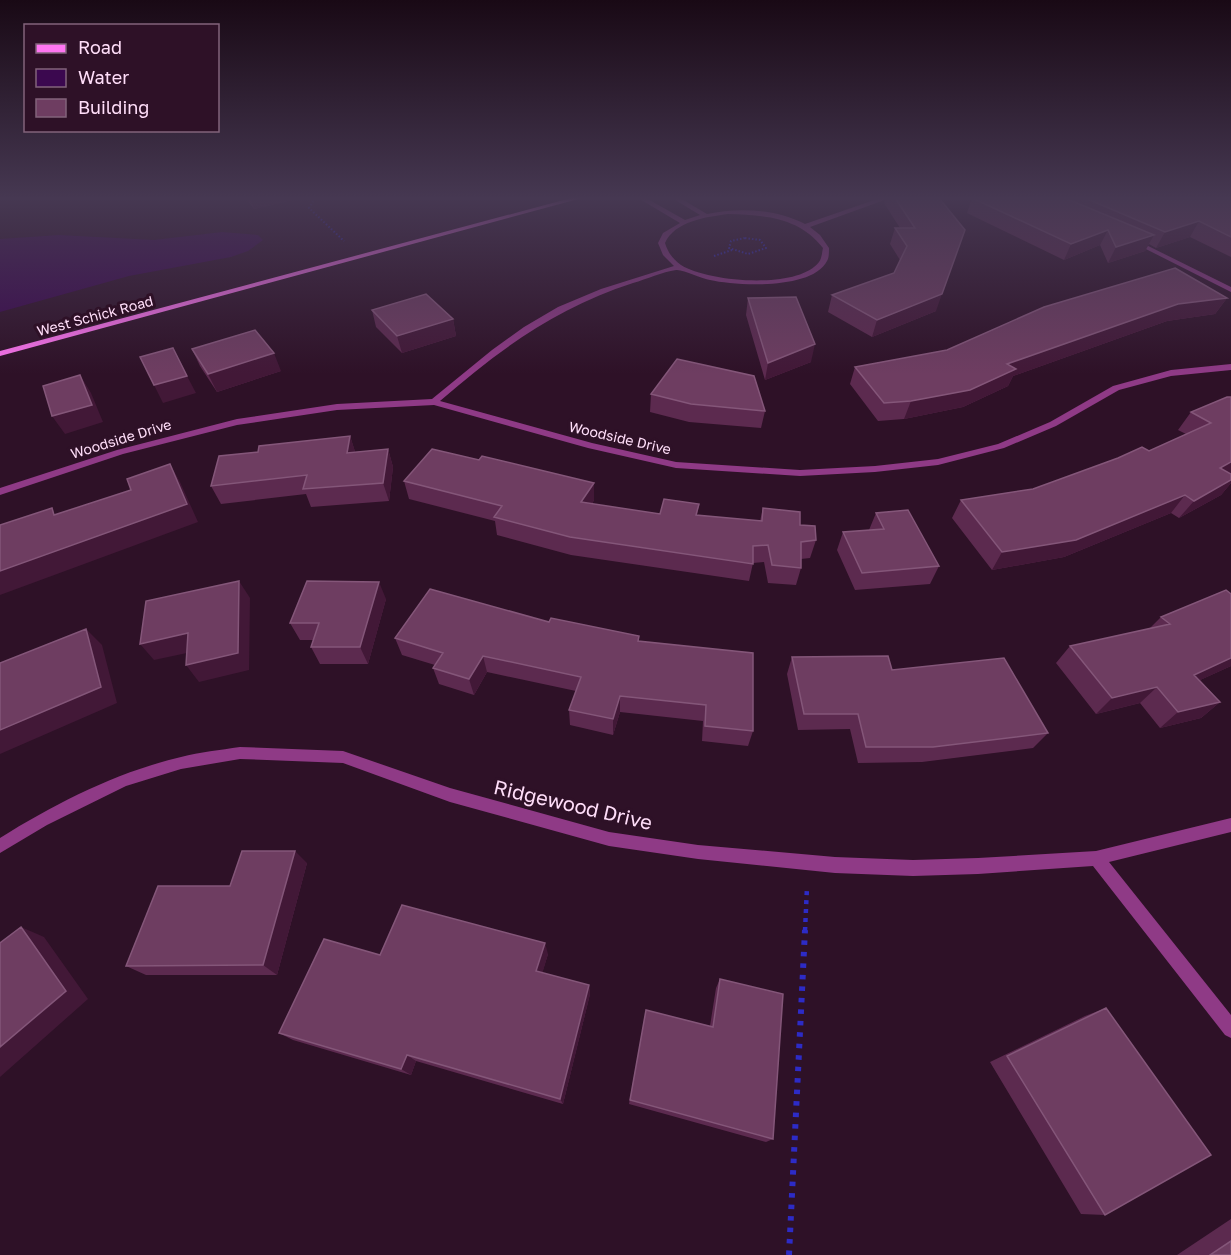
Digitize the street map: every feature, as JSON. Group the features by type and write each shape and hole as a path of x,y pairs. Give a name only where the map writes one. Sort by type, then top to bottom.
{"street":[{"name":"West Schick Road","path":"0,354 362,257"},
{"path":"668,257 679,267 728,281 759,283 788,280 810,272 823,261 824,257"},
{"path":"1165,257 1231,290"},
{"path":"434,402 511,339 563,308 596,294 679,267"},
{"name":"Woodside Drive","path":"0,492 120,452 237,422 337,407 434,402 591,446 676,465 765,472 840,472 938,462 1001,446 1053,424 1116,388 1171,373 1231,366"},
{"name":"Ridgewood Drive","path":"0,846 42,820 123,781 181,763 240,753 343,757 460,798 609,839 698,852 808,862 913,868 1096,858 1231,825"},
{"path":"1096,858 1231,1029"}],"path":[{"path":"789,1255 808,862"}],"water":[{"path":"0,257 232,257 129,276 0,312"}],"building":[{"path":"902,257 955,257 942,294 877,320 832,295 894,273"},
{"path":"1175,268 1227,298 1178,304 1007,364 1016,369 970,390 911,401 884,403 855,367 947,350 1044,307"},
{"path":"426,294 453,319 397,336 372,310"},
{"path":"796,297 815,344 768,363 748,298"},
{"path":"255,330 274,353 208,374 192,349"},
{"path":"173,348 187,376 154,385 140,357"},
{"path":"677,359 754,376 765,411 691,404 651,394"},
{"path":"80,375 92,405 52,416 43,386"},
{"path":"1231,397 1231,462 1220,468 1231,474 1231,480 1194,501 1185,495 1076,540 1002,552 961,500 1033,489 1142,447 1149,451 1211,423 1191,412"},
{"path":"350,436 347,453 388,449 383,483 303,489 307,475 211,486 219,456 258,452 259,446"},
{"path":"432,449 479,460 482,456 594,483 581,502 660,514 664,499 699,504 696,515 762,521 763,508 800,512 800,525 815,526 816,540 801,542 801,568 772,565 768,545 753,546 753,564 570,537 494,517 502,506 404,481"},
{"path":"170,464 187,504 0,571 0,525 52,508 54,515 131,490 127,479"},
{"path":"908,510 939,566 862,573 843,532 884,529 876,513"},
{"path":"239,581 238,653 186,665 188,633 140,644 146,601"},
{"path":"307,581 379,582 360,647 311,647 319,623 290,623"},
{"path":"430,589 549,622 551,618 639,636 638,641 753,653 753,731 705,726 706,705 620,696 613,719 569,710 581,677 483,656 469,679 433,668 443,653 395,638"},
{"path":"1226,590 1231,594 1231,658 1194,675 1220,702 1178,712 1157,687 1112,698 1070,646 1170,624 1161,617"},
{"path":"86,629 101,687 0,730 0,663"},
{"path":"888,656 892,670 1004,658 1048,733 933,747 866,747 858,714 804,714 792,657"},
{"path":"242,851 295,851 263,965 126,966 158,886 230,886"},
{"path":"402,905 545,943 536,971 589,985 560,1099 407,1055 401,1069 279,1033 324,939 380,955"},
{"path":"21,927 66,991 0,1047 0,943"},
{"path":"720,979 783,994 773,1139 630,1100 646,1010 713,1027"},
{"path":"1106,1008 1211,1155 1105,1215 1007,1056"},
{"path":"1231,1241 1231,1255 1210,1255"}]}
